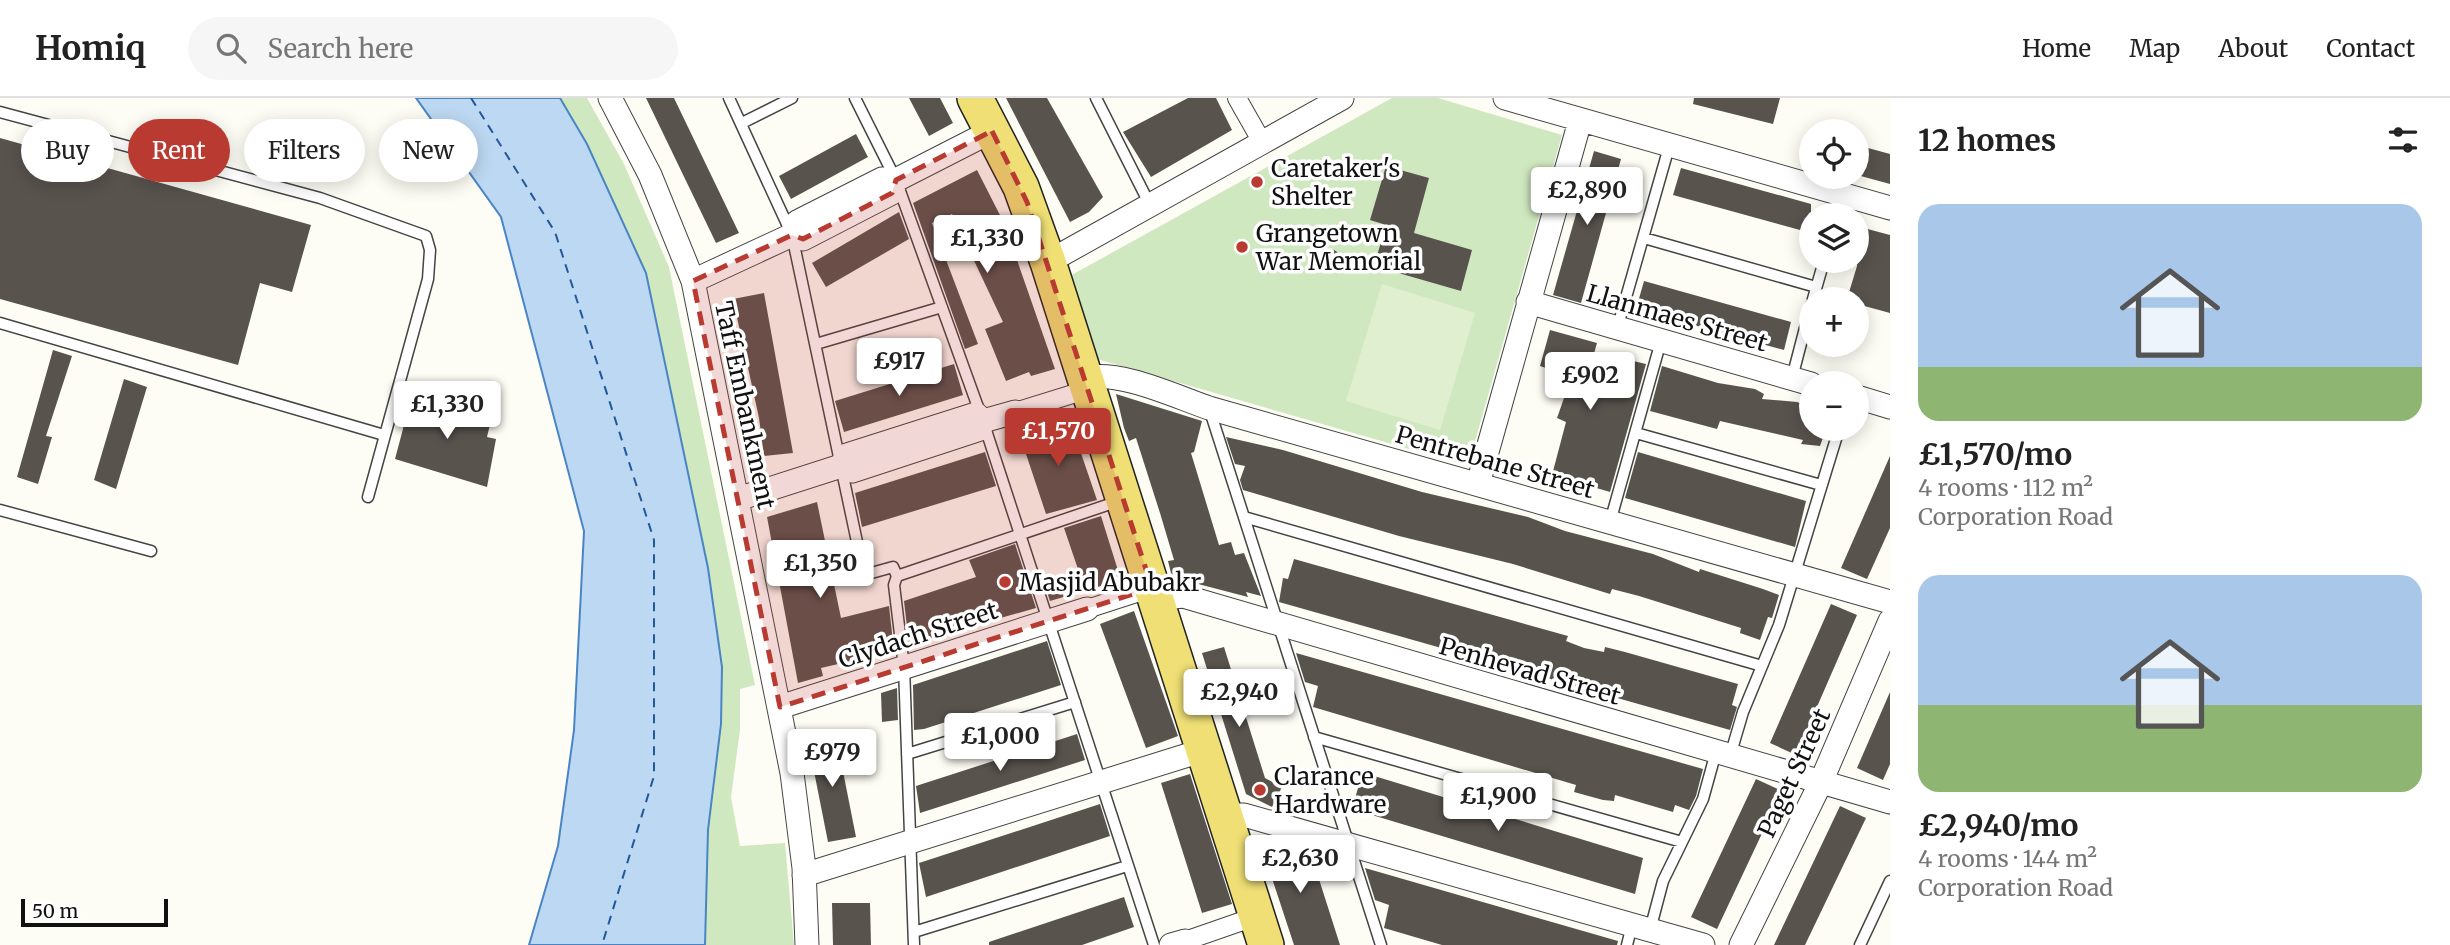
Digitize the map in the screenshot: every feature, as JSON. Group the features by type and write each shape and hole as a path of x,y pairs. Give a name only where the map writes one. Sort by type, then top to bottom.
{"main road":[{"path":"975,98 1021,187 1048,262 1261,931"}],"street":[{"name":"Taff Embankment","path":"610,98 650,175 693,281 792,773 804,875 807,945"},
{"path":"1237,98 1262,142"},
{"path":"1048,262 1342,98"},
{"path":"1505,98 1669,147 1834,203"},
{"path":"1478,484 1580,121"},
{"path":"693,281 792,235 803,239 892,193 896,180 992,131"},
{"path":"1869,207 1890,208"},
{"name":"Llanmaes Street","path":"1528,302 1799,380"},
{"name":"Pentrebane Street","path":"1087,384 1106,376 1209,408 1890,602"},
{"path":"737,499 841,466 852,471 980,429 983,421 1087,384"},
{"path":"1869,401 1890,407"},
{"name":"Clydach Street","path":"780,707 1087,609 1154,593"},
{"name":"Penhevad Street","path":"1154,593 1183,596 1890,802"},
{"name":"Paget Street","path":"1741,945 1821,782 1890,621"},
{"path":"804,875 1204,750"},
{"path":"1224,815 1244,816 1349,845 1636,933 1703,945"},
{"path":"1178,943 1261,931"}],"lane":[{"path":"729,98 792,235 864,576 893,567 897,576 894,585 904,667 914,945"},
{"path":"742,123 792,98"},
{"path":"855,98 896,180 983,421 1154,945"},
{"path":"1096,98 1150,205"},
{"path":"0,112 320,198 426,236 430,250 428,279 368,497"},
{"path":"1617,329 1669,147"},
{"path":"1644,239 1816,287 1820,273"},
{"path":"816,344 942,307"},
{"path":"0,323 384,435"},
{"path":"1610,522 1661,341"},
{"path":"1209,408 1381,945"},
{"path":"1636,433 1821,485"},
{"path":"1636,933 1703,799 1762,666 1795,575 1835,441"},
{"path":"897,576 1124,499"},
{"path":"0,510 151,551"},
{"path":"1244,517 1762,666"},
{"path":"907,754 1075,702"},
{"path":"1314,737 1682,842"},
{"path":"914,932 1127,866"},
{"path":"1860,945 1886,898 1890,881"}],"highlighted area":[{"path":"992,131 1027,202 1152,588 780,707 693,281 792,235 803,239 892,193 896,180"}],"green space":[{"path":"560,98 587,98 624,164 669,267 755,685 740,689 740,730 731,797 740,846 785,843 794,945 705,945 708,830 721,724 646,273 587,144"},
{"path":"1392,98 1438,98 1562,135 1468,466 1097,359 1068,277"},
{"path":"1382,284 1475,313 1440,430 1346,401"}],"water":[{"path":"416,98 560,98 587,144 646,273 708,568 722,667 721,724 708,830 705,945 529,945 558,846 574,730 584,531 501,217 476,182 478,119 431,119"}],"building":[{"path":"646,98 674,98 739,233 716,243"},
{"path":"909,98 940,98 953,123 929,136"},
{"path":"1006,98 1047,98 1103,197 1089,212 1070,222"},
{"path":"1188,98 1216,98 1232,130 1151,177 1123,132"},
{"path":"1694,98 1780,98 1773,124 1693,104"},
{"path":"856,134 868,157 791,199 779,176"},
{"path":"0,138 21,144 21,182 114,182 114,170 128,174 128,182 157,182 311,225 292,292 260,283 238,365 0,299"},
{"path":"1869,148 1890,154 1890,184 1869,178"},
{"path":"1594,151 1621,159 1581,303 1553,295"},
{"path":"1386,166 1429,178 1414,233 1472,250 1461,291 1374,266 1386,225 1370,220"},
{"path":"1681,168 1807,203 1799,203 1799,230 1673,195"},
{"path":"977,170 1004,223 1055,369 1031,376 1029,372 1006,381 985,329 1003,322 952,214 932,223 978,344 965,349 913,203"},
{"path":"899,212 909,239 826,287 812,263"},
{"path":"1869,229 1890,235 1890,313 1869,307 1869,287 1851,287 1855,273 1869,273"},
{"path":"1330,249 1337,252 1340,259 1337,266 1330,269 1323,266 1320,259 1323,252"},
{"path":"1644,281 1791,322 1784,350 1636,309"},
{"path":"764,293 793,453 764,456 759,418 733,299"},
{"path":"1550,330 1597,343 1587,378 1622,386 1629,360 1646,364 1610,492 1552,475 1566,422 1557,418 1564,398 1559,396 1564,378 1545,373 1546,368 1540,366"},
{"path":"53,350 72,356 46,436 52,437 38,484 17,477"},
{"path":"954,364 963,395 844,432 835,401"},
{"path":"1662,366 1718,383 1755,389 1764,394 1762,399 1799,403 1799,439 1720,421 1717,429 1650,411"},
{"path":"124,379 147,387 116,489 94,480"},
{"path":"1116,394 1202,421 1194,452 1191,453 1219,545 1231,542 1235,555 1244,553 1261,596 1246,592 1248,597 1175,578 1171,573 1168,561 1174,560 1160,513 1136,438 1129,441 1124,428"},
{"path":"412,395 492,416 487,437 496,439 487,487 395,459"},
{"path":"1070,421 1097,500 1046,514 1020,436"},
{"path":"1226,437 1283,450 1422,492 1528,517 1565,531 1653,554 1699,572 1700,569 1763,589 1779,595 1772,618 1768,617 1760,640 1740,633 1741,628 1639,596 1612,589 1610,594 1513,564 1399,536 1243,490 1240,480 1245,466 1235,464"},
{"path":"1802,441 1822,441 1820,446 1801,444"},
{"path":"985,452 996,486 862,527 855,493"},
{"path":"1638,452 1806,501 1795,547 1625,498"},
{"path":"1890,456 1890,528 1867,579 1841,568"},
{"path":"817,502 841,618 889,606 894,651 821,668 823,676 798,683 767,517"},
{"path":"1101,516 1121,580 1050,601 1045,586 1080,575 1064,528"},
{"path":"1015,544 1036,608 909,644 904,601 976,577 969,560"},
{"path":"1294,559 1568,636 1566,641 1584,648 1604,652 1605,647 1738,684 1732,705 1737,707 1730,730 1279,602 1283,578 1288,579"},
{"path":"1831,604 1857,615 1796,755 1770,743"},
{"path":"1134,611 1178,736 1146,748 1100,624"},
{"path":"1047,641 1061,685 914,730 913,685"},
{"path":"1224,647 1265,778 1282,787 1272,807 1246,794 1202,653"},
{"path":"1296,653 1703,769 1696,796 1689,810 1675,805 1673,812 1615,795 1614,801 1603,800 1574,792 1576,785 1313,707 1318,686 1305,682"},
{"path":"897,688 898,720 882,722 881,693"},
{"path":"1890,692 1890,764 1883,780 1857,768"},
{"path":"1077,734 1085,760 920,813 916,786"},
{"path":"836,736 856,837 828,842 808,741"},
{"path":"1190,774 1232,904 1202,913 1161,783"},
{"path":"1371,775 1643,858 1635,894 1352,809 1358,788"},
{"path":"1756,779 1782,791 1717,929 1691,917"},
{"path":"1100,804 1110,836 926,897 919,863"},
{"path":"1840,806 1866,818 1805,945 1774,945"},
{"path":"1274,840 1310,851 1340,945 1294,945 1261,845"},
{"path":"1365,868 1618,941 1617,945 1442,945 1384,928 1389,905 1375,900"},
{"path":"1124,897 1134,927 1082,945 989,945 989,942"},
{"path":"832,903 870,903 871,945 833,945"}],"ferry route":[{"path":"471,98 555,232 654,540 654,776 602,945"}],"place":[{"name":"Caretaker's Shelter","path":"1257,182"},
{"name":"Grangetown War Memorial","path":"1242,247"},
{"name":"Masjid Abubakr","path":"1005,582"},
{"name":"Clarance Hardware","path":"1260,790"}]}
